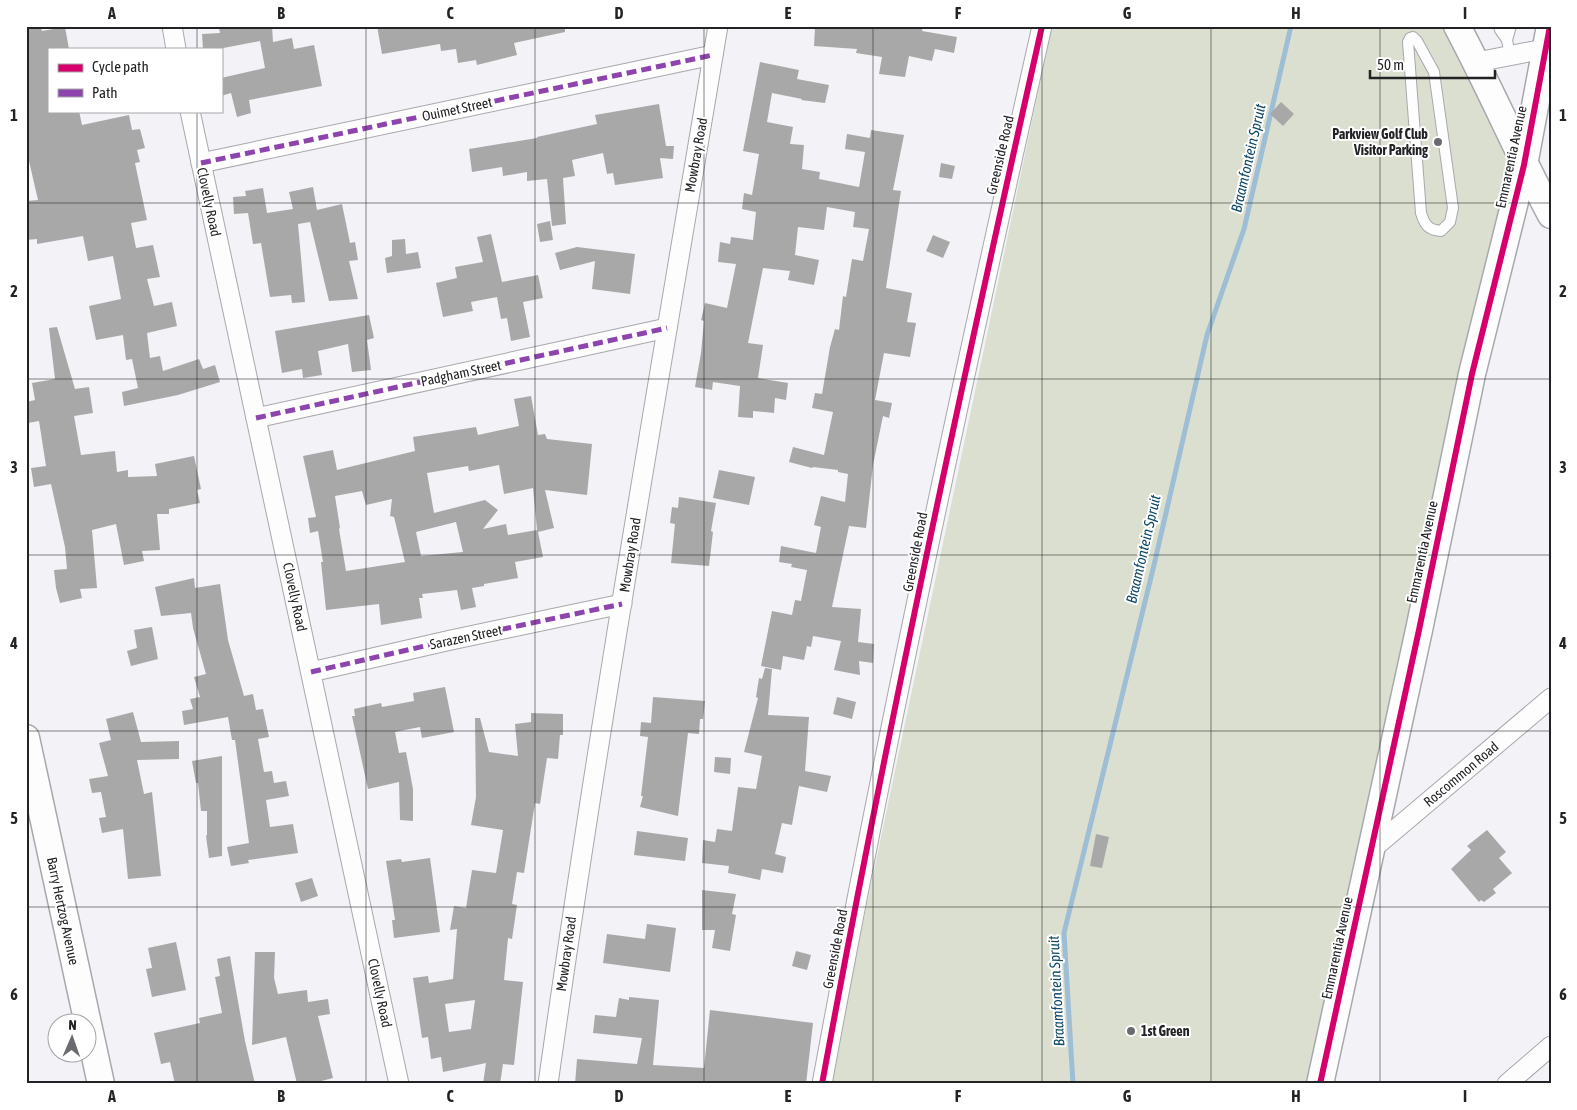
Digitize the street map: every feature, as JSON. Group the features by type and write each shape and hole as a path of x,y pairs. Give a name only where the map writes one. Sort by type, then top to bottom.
{"street":[{"path":"172,26 176,48"},
{"name":"Mowbray Road","path":"548,1084 576,889 718,26"},
{"name":"Greenside Road","path":"822,1084 843,971 960,394 1042,26"},
{"path":"1457,26 1477,62 1524,165 1551,214"},
{"path":"1477,62 1508,48 1539,50 1549,37"},
{"name":"Emmarentia Avenue","path":"1320,1084 1472,374 1524,165 1549,37"},
{"name":"Ouimet Street","path":"201,163 713,55"},
{"name":"Clovelly Road","path":"190,112 399,1084"},
{"name":"Padgham Street","path":"256,418 667,328"},
{"name":"Sarazen Street","path":"311,672 622,604"},
{"name":"Roscommon Road","path":"1371,850 1551,698"},
{"name":"Barry Hertzog Avenue","path":"26,738 101,1084"},
{"path":"1507,1084 1551,1046"}],"lane":[{"path":"1499,26 1508,48"},
{"path":"1508,48 1511,26"},
{"path":"1413,37 1417,41 1438,70 1453,208 1450,222 1442,230 1432,230 1426,226 1421,213 1408,42 1410,38 1413,37"}],"green space":[{"path":"1052,26 1448,26 1524,165 1322,1084 829,1084"}],"building":[{"path":"231,26 272,26 273,42 292,38 294,49 314,45 322,86 249,100 251,113 237,117 231,93 222,96 222,78 265,68 260,41 222,48 203,48 202,34 220,33 219,28"},
{"path":"377,26 565,26 565,32 514,43 517,55 477,65 476,60 458,63 456,49 441,51 440,44 382,54"},
{"path":"829,26 923,26 922,31 957,37 954,53 935,49 932,61 909,56 905,77 879,74 882,57 856,53 857,49 814,46 815,28 828,29"},
{"path":"41,27 42,31 65,27 69,48 48,48 48,112 79,112 82,125 129,115 132,130 140,129 145,148 137,150 140,162 135,163 147,220 131,223 136,248 153,245 160,277 147,279 154,306 172,302 177,326 147,333 150,358 160,356 163,371 199,359 203,369 215,365 220,382 178,395 124,406 122,392 138,388 132,359 126,360 123,335 96,340 89,306 121,299 113,256 88,261 83,236 37,244 37,239 26,240 26,201 38,200 26,148 26,29"},
{"path":"760,62 799,70 797,79 829,85 825,103 801,100 772,93 767,122 793,127 790,144 804,145 802,169 820,172 819,179 859,187 865,152 845,149 847,134 870,138 871,130 904,135 893,190 901,191 886,288 912,293 907,322 916,323 910,357 884,353 875,400 892,403 889,418 883,416 873,465 866,528 849,526 832,607 861,609 858,642 874,644 873,663 859,661 860,675 834,670 841,641 813,636 811,647 807,646 804,660 783,656 781,670 761,666 772,611 792,615 795,600 801,601 807,570 791,567 792,564 779,562 781,546 816,553 821,527 814,525 821,496 845,502 848,474 838,472 838,470 812,468 789,462 793,447 824,455 833,412 812,408 815,393 822,394 830,347 835,329 839,330 843,296 846,297 852,259 863,261 869,229 853,227 855,212 827,207 824,230 798,227 795,255 819,260 814,285 788,280 790,271 763,268 748,343 763,345 758,378 788,383 786,400 775,398 774,413 753,411 753,418 738,417 740,386 713,382 712,390 695,387 704,321 701,320 705,303 727,308 736,264 718,262 720,242 730,244 731,237 753,240 756,212 742,209 744,193 752,195 759,154 743,151"},
{"path":"1281,102 1294,114 1283,126 1270,114"},
{"path":"659,104 666,146 674,146 673,159 660,158 663,178 615,185 613,173 607,174 603,153 572,160 575,176 563,178 566,224 552,226 547,179 527,181 527,172 503,176 502,167 472,172 469,149 537,138 597,124 595,115"},
{"path":"941,163 955,166 952,179 939,177"},
{"path":"313,187 317,210 342,204 350,243 355,242 358,260 349,261 358,299 329,301 310,222 298,224 305,302 292,303 291,295 270,297 261,243 253,244 248,213 234,214 233,197 246,196 245,191 263,188 267,213 293,209 289,192"},
{"path":"550,221 553,240 540,242 537,224"},
{"path":"491,234 502,282 538,275 543,298 523,302 530,337 511,341 507,318 501,319 497,297 471,302 473,311 443,317 436,283 457,278 455,267 483,262 477,237"},
{"path":"933,235 950,242 943,258 926,251"},
{"path":"405,239 406,254 418,252 421,268 387,273 385,258 392,256 392,240"},
{"path":"577,247 635,254 630,294 592,289 595,261 560,270 555,253"},
{"path":"369,315 374,338 367,340 371,370 352,372 348,344 318,351 322,375 303,378 302,369 282,373 275,331"},
{"path":"57,327 75,389 89,387 93,413 74,416 81,455 115,451 117,472 128,470 128,477 157,476 155,464 194,456 201,489 197,490 200,503 169,509 169,514 157,514 160,550 142,551 144,561 124,565 116,524 92,530 97,588 80,589 82,598 60,603 54,570 67,569 65,547 51,484 34,487 31,468 46,466 39,421 28,423 26,415 26,402 35,400 32,383 55,379 49,328"},
{"path":"531,396 538,435 545,434 547,439 592,444 587,495 545,490 554,528 538,532 543,557 515,562 518,578 472,588 476,607 461,610 457,590 422,594 423,598 419,598 422,618 381,625 379,604 326,610 321,562 323,562 318,531 310,533 308,518 316,517 303,456 333,450 337,470 415,451 413,437 476,427 478,435 519,426 514,399","holes":["499,465 504,494 533,488 537,530 508,535 506,524 483,529 498,510 485,500 434,513 427,473 468,466 469,471","362,491 366,505 392,499 390,516 394,517 405,562 346,571 335,496","456,522 463,552 421,556 416,532"]},
{"path":"719,470 755,477 749,505 713,498"},
{"path":"679,497 716,503 711,531 713,532 709,566 671,563 675,524 670,523 672,507 678,508"},
{"path":"194,578 195,588 220,584 228,640 244,696 253,694 256,710 263,709 269,737 258,739 264,772 272,771 274,783 286,781 289,796 266,800 270,827 293,824 298,853 248,860 249,863 231,866 227,847 249,843 235,740 232,740 228,717 184,725 182,711 193,709 190,699 200,697 194,677 206,674 193,628 191,613 161,616 155,587"},
{"path":"152,627 158,659 131,666 127,651 137,648 134,630"},
{"path":"765,668 772,669 768,715 809,717 805,771 831,776 827,792 799,786 792,825 782,823 775,854 786,857 783,873 762,869 760,880 728,873 729,866 702,863 703,840 715,842 717,829 732,831 738,787 756,789 762,756 744,752 758,698 756,697 759,678 762,679"},
{"path":"445,687 454,732 422,738 420,727 395,732 399,753 406,752 413,789 413,821 400,820 399,782 368,789 352,716 355,716 354,709 381,703 382,707 414,701 413,693"},
{"path":"653,697 705,701 703,719 700,719 699,734 688,733 678,816 640,807 643,796 641,796 648,737 640,736 641,722 651,723"},
{"path":"837,697 856,702 852,719 833,714"},
{"path":"133,712 141,742 179,741 179,759 137,760 144,794 152,792 161,876 128,879 123,829 102,833 99,818 106,817 101,792 92,793 89,779 108,776 99,743 111,740 106,719"},
{"path":"531,713 563,714 563,735 560,735 558,759 547,758 540,804 535,803 524,873 517,872 512,904 517,905 512,939 508,938 504,980 523,982 514,1065 503,1064 500,1084 483,1084 486,1063 443,1072 441,1057 431,1059 428,1037 422,1038 413,978 428,976 429,983 453,979 457,929 450,930 454,906 466,908 472,870 496,873 503,830 471,825 476,797 475,718 480,718 489,752 518,756 515,724 531,722","holes":["475,1000 471,1029 449,1032 445,1004"]},
{"path":"222,756 222,856 209,858 206,836 207,811 201,811 198,783 196,783 192,761"},
{"path":"715,757 731,758 730,774 714,772"},
{"path":"1487,830 1506,852 1499,858 1512,873 1493,889 1496,893 1484,902 1481,900 1479,902 1451,869 1471,850 1467,846"},
{"path":"637,831 688,838 685,861 634,855"},
{"path":"1096,834 1109,837 1102,868 1090,866"},
{"path":"430,858 440,932 394,938 392,920 395,920 386,861 401,859 402,862"},
{"path":"312,878 318,896 301,902 295,883"},
{"path":"702,890 736,894 732,914 736,915 730,951 712,948 715,930 702,930"},
{"path":"647,924 676,928 670,972 603,963 607,934 645,939"},
{"path":"176,942 186,990 152,997 146,969 152,968 148,948"},
{"path":"796,951 811,955 807,970 792,966"},
{"path":"255,952 275,952 274,978 278,994 307,990 308,1002 328,999 330,1014 318,1016 333,1078 310,1084 297,1084 286,1037 252,1045"},
{"path":"230,956 245,1041 255,1084 175,1084 170,1062 161,1064 154,1033 200,1023 199,1018 222,1013 215,977 220,976 217,959"},
{"path":"629,997 659,1000 653,1065 704,1068 710,1010 813,1023 806,1084 575,1084 577,1059 637,1064 642,1038 593,1033 595,1015 616,1017 619,998 629,1000"}],"waterway":[{"name":"Braamfontein Spruit","path":"1073,1084 1064,933 1154,565 1207,335 1244,229 1291,26"}],"marked path":[{"path":"201,163 713,55"},
{"path":"256,418 667,328"},
{"path":"311,672 622,604"}],"cycle path":[{"path":"822,1084 899,686 983,290 1042,26"},
{"path":"1320,1084 1419,630 1472,374 1524,165 1550,26"}],"place":[{"name":"Parkview Golf Club Visitor Parking","path":"1438,142"},
{"name":"1st Green","path":"1131,1031"}]}
